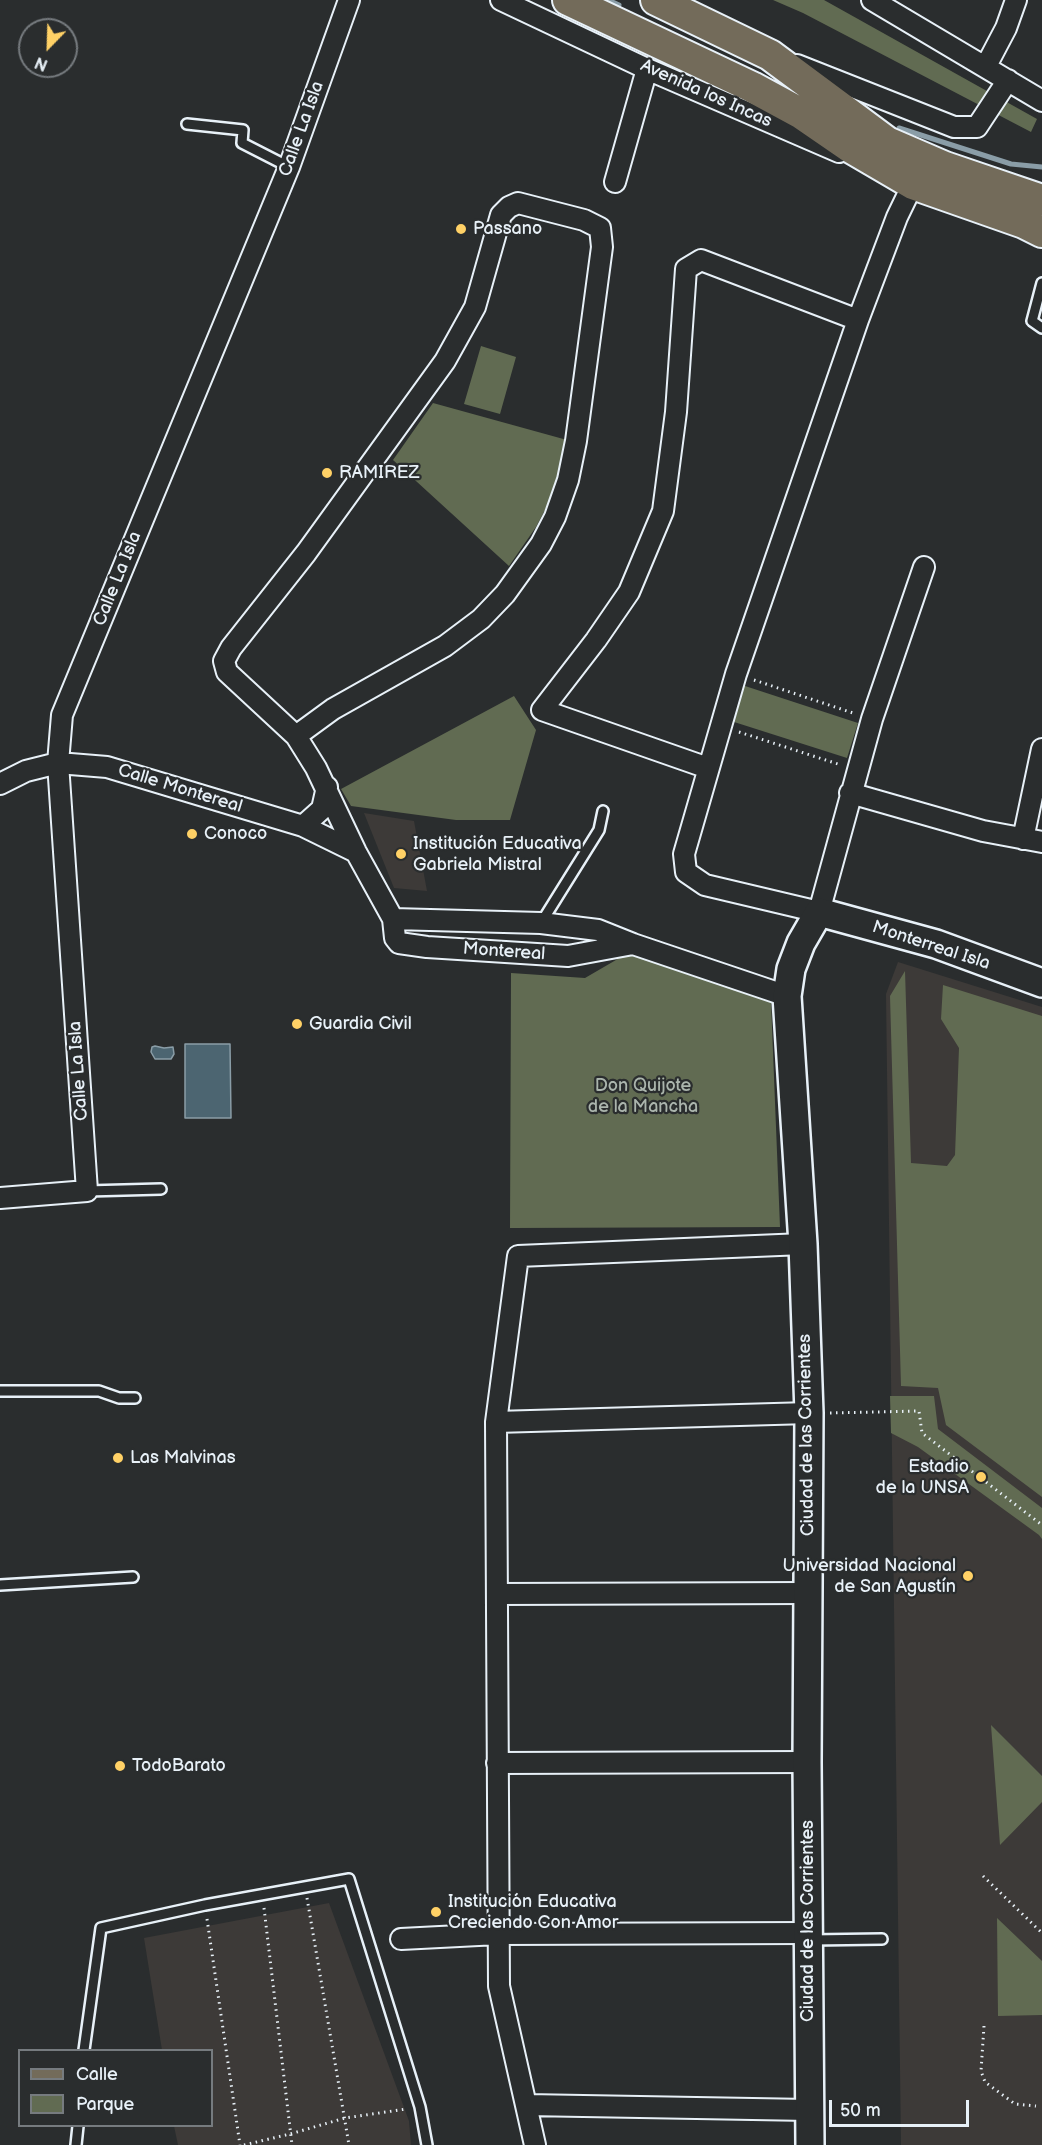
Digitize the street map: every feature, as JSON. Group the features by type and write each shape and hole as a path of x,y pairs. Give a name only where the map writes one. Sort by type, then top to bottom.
{"main road":[{"name":"Avenida los Incas","path":"568,0 752,87 800,113 848,146 913,184 1024,223 1042,232"},
{"path":"656,0 770,55 887,141 945,167 1042,200"}],"street":[{"name":"Calle La Isla","path":"87,1191 58,763 62,715 288,167 349,0"},
{"name":"Avenida los Incas","path":"501,0 647,69 913,184"},
{"path":"687,0 721,17 770,55 954,127 977,127 1008,80"},
{"path":"872,0 1042,100"},
{"path":"986,66 1006,28 1016,0"},
{"path":"615,182 647,69"},
{"path":"913,184 897,217 858,320 736,674 684,854 686,872 705,885 819,912 872,719 924,567"},
{"name":"Montereal","path":"296,736 333,709 445,646 481,620 505,594 541,544 555,517 568,480 576,441 602,247 600,228 584,220 518,203 509,207 501,215 475,307 445,361 306,553 231,648 225,661 227,672 296,736 327,787 356,852 393,919 395,938 399,943 427,947 568,956 633,944"},
{"path":"708,768 542,710 596,640 629,592 663,512 676,412 686,269 701,260 858,320"},
{"path":"850,793 983,831 1033,841 1042,749"},
{"name":"Calle Montereal","path":"0,784 26,771 58,763 106,767 303,826 356,852"},
{"path":"303,826 322,809 327,787"},
{"name":"Monterreal Isla","path":"819,912 936,945 1042,983"},
{"name":"Ciudad de las Corrientes","path":"810,2145 807,1762 809,1413 803,1244 787,996 791,969 801,943 819,912"},
{"name":"Montereal","path":"393,919 542,923 598,930 787,996"},
{"path":"0,1198 87,1191"},
{"path":"535,2145 499,1986 498,1934 496,1422 518,1256 803,1244"},
{"path":"496,1422 809,1413"},
{"path":"496,1594 808,1593"},
{"path":"497,1763 807,1762"},
{"path":"401,1939 498,1934 808,1936"},
{"path":"527,2105 809,2110"}],"lane":[{"path":"187,124 243,130 242,143 288,167"},
{"path":"1042,282 1032,321 1042,328"},
{"path":"542,923 599,830 603,811"},
{"path":"87,1191 160,1189"},
{"path":"0,1391 99,1391 119,1398 135,1398"},
{"path":"0,1585 133,1577"},
{"path":"84,2049 101,1928 205,1905 349,1879 420,2107 427,2145"},
{"path":"808,1936 882,1939"},
{"path":"76,2145 78,2127"}],"path":[{"path":"736,674 872,719"},
{"path":"720,725 857,770"},
{"path":"809,1413 919,1411 922,1433 1042,1525"},
{"path":"983,1876 1042,1933"},
{"path":"305,1887 349,2145"},
{"path":"263,1894 292,2145"},
{"path":"205,1905 242,2145 345,2118 420,2107"},
{"path":"984,2026 981,2072 985,2082 1015,2104 1036,2106"}],"shaded area":[{"name":"Institución Educativa Gabriela Mistral","path":"364,813 414,821 427,891 394,888"},
{"name":"Universidad Nacional de San Agustín","path":"898,962 1042,1007 1042,2145 901,2145 886,994"},
{"path":"329,1903 409,2121 411,2145 178,2145 174,2127 213,2127 213,2049 162,2049 144,1938"}],"green space":[{"path":"773,0 824,0 1037,119 1031,132 803,13"},
{"path":"481,346 516,357 500,414 464,404"},
{"path":"433,403 567,440 558,485 536,527 509,566 393,460"},
{"path":"742,685 858,723 847,758 731,721"},
{"path":"514,696 536,730 510,820 456,820 351,806 341,789"},
{"name":"Don Quijote de la Mancha","path":"628,953 771,1002 780,1227 510,1228 511,973 585,978"},
{"path":"905,971 911,1163 947,1166 955,1155 959,1048 941,1019 943,985 1042,1016 1042,1497 946,1425 938,1388 901,1386 890,996"},
{"name":"Estadio de la UNSA","path":"890,1396 934,1396 938,1429 1042,1508 1042,1539 918,1447 891,1433"},
{"path":"991,1725 1042,1776 1042,1802 1000,1845"},
{"path":"997,1918 1042,1961 1042,2015 998,2016"}],"water":[{"path":"185,1044 230,1044 231,1118 185,1118"},
{"path":"152,1047 173,1047 174,1054 171,1059 155,1059 151,1052"}],"waterway":[{"path":"608,0 619,5"},
{"path":"899,128 1011,164 1042,167"}],"place":[{"name":"Passano","path":"461,229"},
{"name":"RAMIREZ","path":"327,473"},
{"name":"Conoco","path":"192,834"},
{"name":"Institución Educativa Gabriela Mistral","path":"401,854"},
{"name":"Guardia Civil","path":"297,1024"},
{"name":"Las Malvinas","path":"118,1458"},
{"name":"Estadio de la UNSA","path":"981,1477"},
{"name":"Universidad Nacional de San Agustín","path":"968,1576"},
{"name":"TodoBarato","path":"120,1766"},
{"name":"Institución Educativa Creciendo Con Amor","path":"436,1912"}]}
